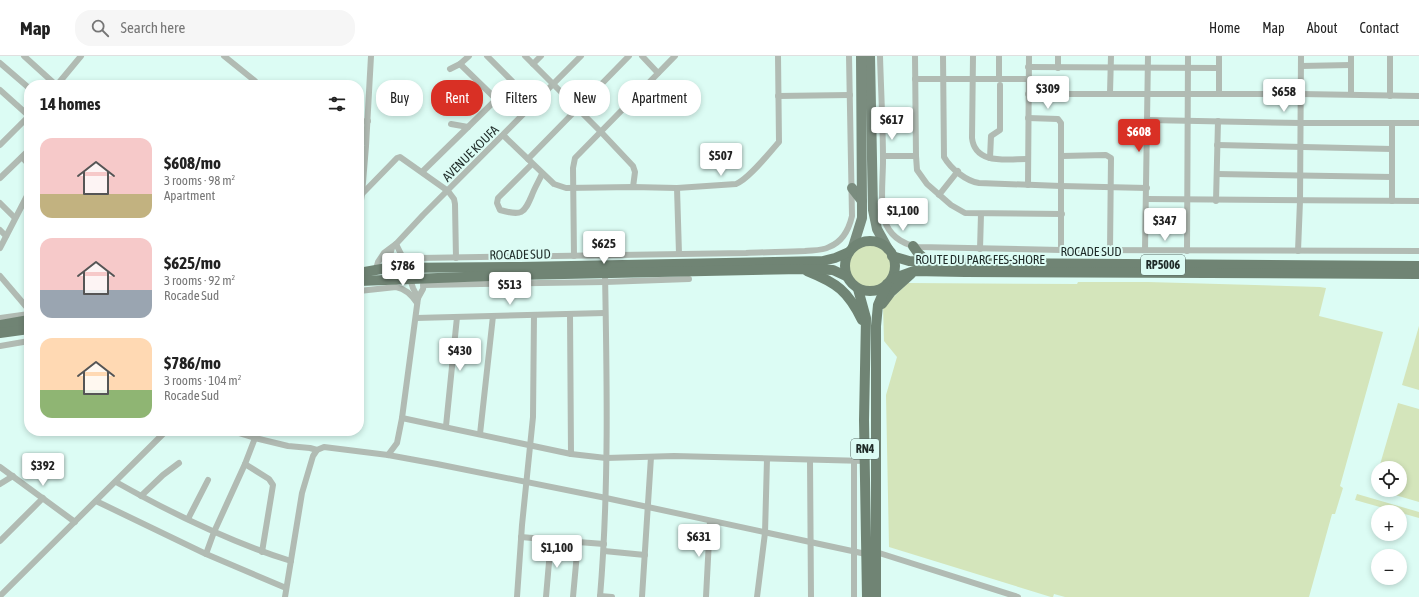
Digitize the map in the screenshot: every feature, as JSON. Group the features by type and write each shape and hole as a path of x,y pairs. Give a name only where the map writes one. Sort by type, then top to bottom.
{"highway":[{"path":"846,276 844,266 851,249 859,243 875,241 882,244 890,252"},
{"path":"913,246 928,262"},
{"name":"ROCADE SUD","path":"364,274 375,275 385,279 520,268 783,257 811,261 831,259 851,249"},
{"name":"ROCADE SUD","path":"890,252 909,261 928,262 1418,270"},
{"name":"RN4","path":"867,597 871,553 877,314 878,305 894,271 895,263 890,252"},
{"name":"ROCADE SUD","path":"364,279 387,268 407,268 424,277 605,278 802,269 833,270 846,276"},
{"path":"802,269 832,283 847,295 855,304 866,328"},
{"name":"ROCADE SUD","path":"1142,272 1418,270"},
{"path":"877,314 886,298 914,271"},
{"name":"ROUTE DU PARC FES-SHORE","path":"889,281 914,271 1142,272"},
{"name":"RN4","path":"846,276 858,289 864,310 866,328 865,461 871,553 876,597"},
{"path":"858,289 870,291 876,290 889,281"},
{"path":"0,325 24,321"},
{"path":"0,333 24,330"}],"main road":[{"path":"851,249 862,218 861,56"},
{"name":"RN4","path":"870,56 874,220 877,229 890,252"},
{"path":"852,188 862,201"},
{"path":"873,188 883,199"}],"street":[{"path":"24,56 50,80"},
{"path":"60,80 81,56"},
{"path":"224,56 254,80"},
{"path":"364,148 368,121 371,56"},
{"path":"450,69 460,64 469,56"},
{"path":"487,56 511,80"},
{"path":"525,56 559,90"},
{"path":"533,64 541,56"},
{"name":"AVENUE KOUFA","path":"551,88 581,56"},
{"path":"606,80 629,56"},
{"path":"642,56 658,73"},
{"path":"574,256 573,168 575,158 675,56"},
{"path":"503,135 542,174 554,184 566,188 677,188 731,185 741,182 779,142 778,56"},
{"path":"403,258 678,254 783,257 809,250 828,248 838,242 844,235 852,216 849,56"},
{"path":"880,56 883,212 888,229 901,241 913,246 1061,250 1419,251"},
{"path":"915,56 916,156 919,174 927,184 959,211 970,214 1062,214"},
{"path":"943,56 942,79 944,153 946,160 970,181 1028,185 1147,188"},
{"path":"973,56 974,148 977,152 990,158 1027,159"},
{"path":"990,158 991,136 1000,130 999,56"},
{"path":"1028,56 1028,185"},
{"path":"1058,56 1058,68"},
{"path":"1110,93 1111,56"},
{"path":"1145,250 1147,199 1148,56"},
{"path":"1187,251 1188,56"},
{"path":"1219,56 1219,94"},
{"path":"1298,251 1301,175 1301,56"},
{"path":"1351,56 1351,94"},
{"path":"1390,56 1390,96"},
{"path":"0,63 24,84"},
{"path":"460,64 491,94"},
{"path":"1301,66 1351,65"},
{"path":"1028,67 1218,68"},
{"path":"915,79 973,79 999,82 1028,79"},
{"path":"0,90 24,112"},
{"path":"1028,94 1351,94 1419,96"},
{"path":"778,96 850,95"},
{"path":"422,172 491,104"},
{"name":"AVENUE KOUFA","path":"375,275 382,255 394,246 522,116"},
{"path":"542,174 528,206 524,211 519,213 500,210 497,203 498,198 572,116"},
{"path":"585,116 633,166 635,172 633,187"},
{"path":"1028,118 1060,121 1062,156 1061,250"},
{"path":"1148,120 1301,123 1419,123"},
{"path":"0,145 24,121"},
{"path":"364,121 368,121"},
{"path":"1216,201 1218,121"},
{"path":"1392,123 1392,201"},
{"path":"451,124 468,127"},
{"path":"1217,146 1392,149"},
{"path":"1062,156 1109,155 1111,158 1110,250"},
{"path":"883,156 916,156"},
{"path":"0,178 22,157 24,159"},
{"path":"364,192 399,157 422,172 452,195 455,204 456,258"},
{"path":"939,195 958,171"},
{"path":"1217,174 1392,176"},
{"path":"677,188 678,254"},
{"path":"1147,199 1216,201 1419,201"},
{"path":"0,248 24,201"},
{"path":"0,203 15,218"},
{"path":"980,249 981,214"},
{"path":"0,230 6,236"},
{"path":"394,246 403,258 418,301"},
{"path":"385,279 394,246"},
{"path":"809,250 811,261"},
{"path":"0,276 24,304"},
{"path":"388,455 397,443 402,418 418,301 424,277"},
{"path":"612,597 600,596 606,498 605,278 689,279"},
{"path":"364,290 396,287 405,289 418,301"},
{"path":"416,318 605,313"},
{"path":"570,314 571,454"},
{"path":"0,318 24,315"},
{"path":"517,597 521,538 533,417 534,315"},
{"path":"480,434 493,316"},
{"path":"446,426 457,317"},
{"path":"0,346 24,342"},
{"path":"402,418 446,426 571,454 606,458 674,456 865,461"},
{"path":"1,592 75,522 161,436"},
{"path":"248,436 288,446 317,450"},
{"path":"206,554 255,438"},
{"path":"285,597 302,494 313,456 317,450 324,447 388,455 606,498 854,552 871,553 1018,597"},
{"path":"642,597 649,508 651,457"},
{"path":"757,597 765,533 767,459"},
{"path":"810,460 811,597"},
{"path":"854,461 854,597"},
{"path":"141,496 166,471 179,463"},
{"path":"245,464 269,479 273,485 262,552"},
{"path":"0,467 75,522"},
{"path":"0,484 13,476"},
{"path":"188,519 208,480"},
{"path":"116,482 214,532 262,552 291,561"},
{"path":"0,541 43,498"},
{"path":"96,501 206,554 286,588"},
{"path":"706,597 710,521"},
{"path":"521,538 578,542 645,556"},
{"path":"546,597 551,539"},
{"path":"573,597 578,542"}],"green space":[{"path":"866,244 874,244 886,250 892,262 892,270 886,282 874,288 866,288 854,282 848,270 848,262 854,250"},
{"path":"1078,282 1148,282 1320,287 1326,288 1319,316 1383,332 1340,486 1343,488 1335,514 1332,514 1309,597 1065,597 1054,594 1053,597 1051,597 889,547 886,395 897,357 884,341 883,307 908,283 1077,284"},
{"path":"1419,326 1419,390 1402,385"},
{"path":"1398,403 1419,409 1419,502 1402,497 1407,497 1407,461 1381,461"},
{"path":"1357,494 1395,505 1373,505 1355,500"},
{"path":"1407,509 1419,512 1419,518 1407,515"}]}
